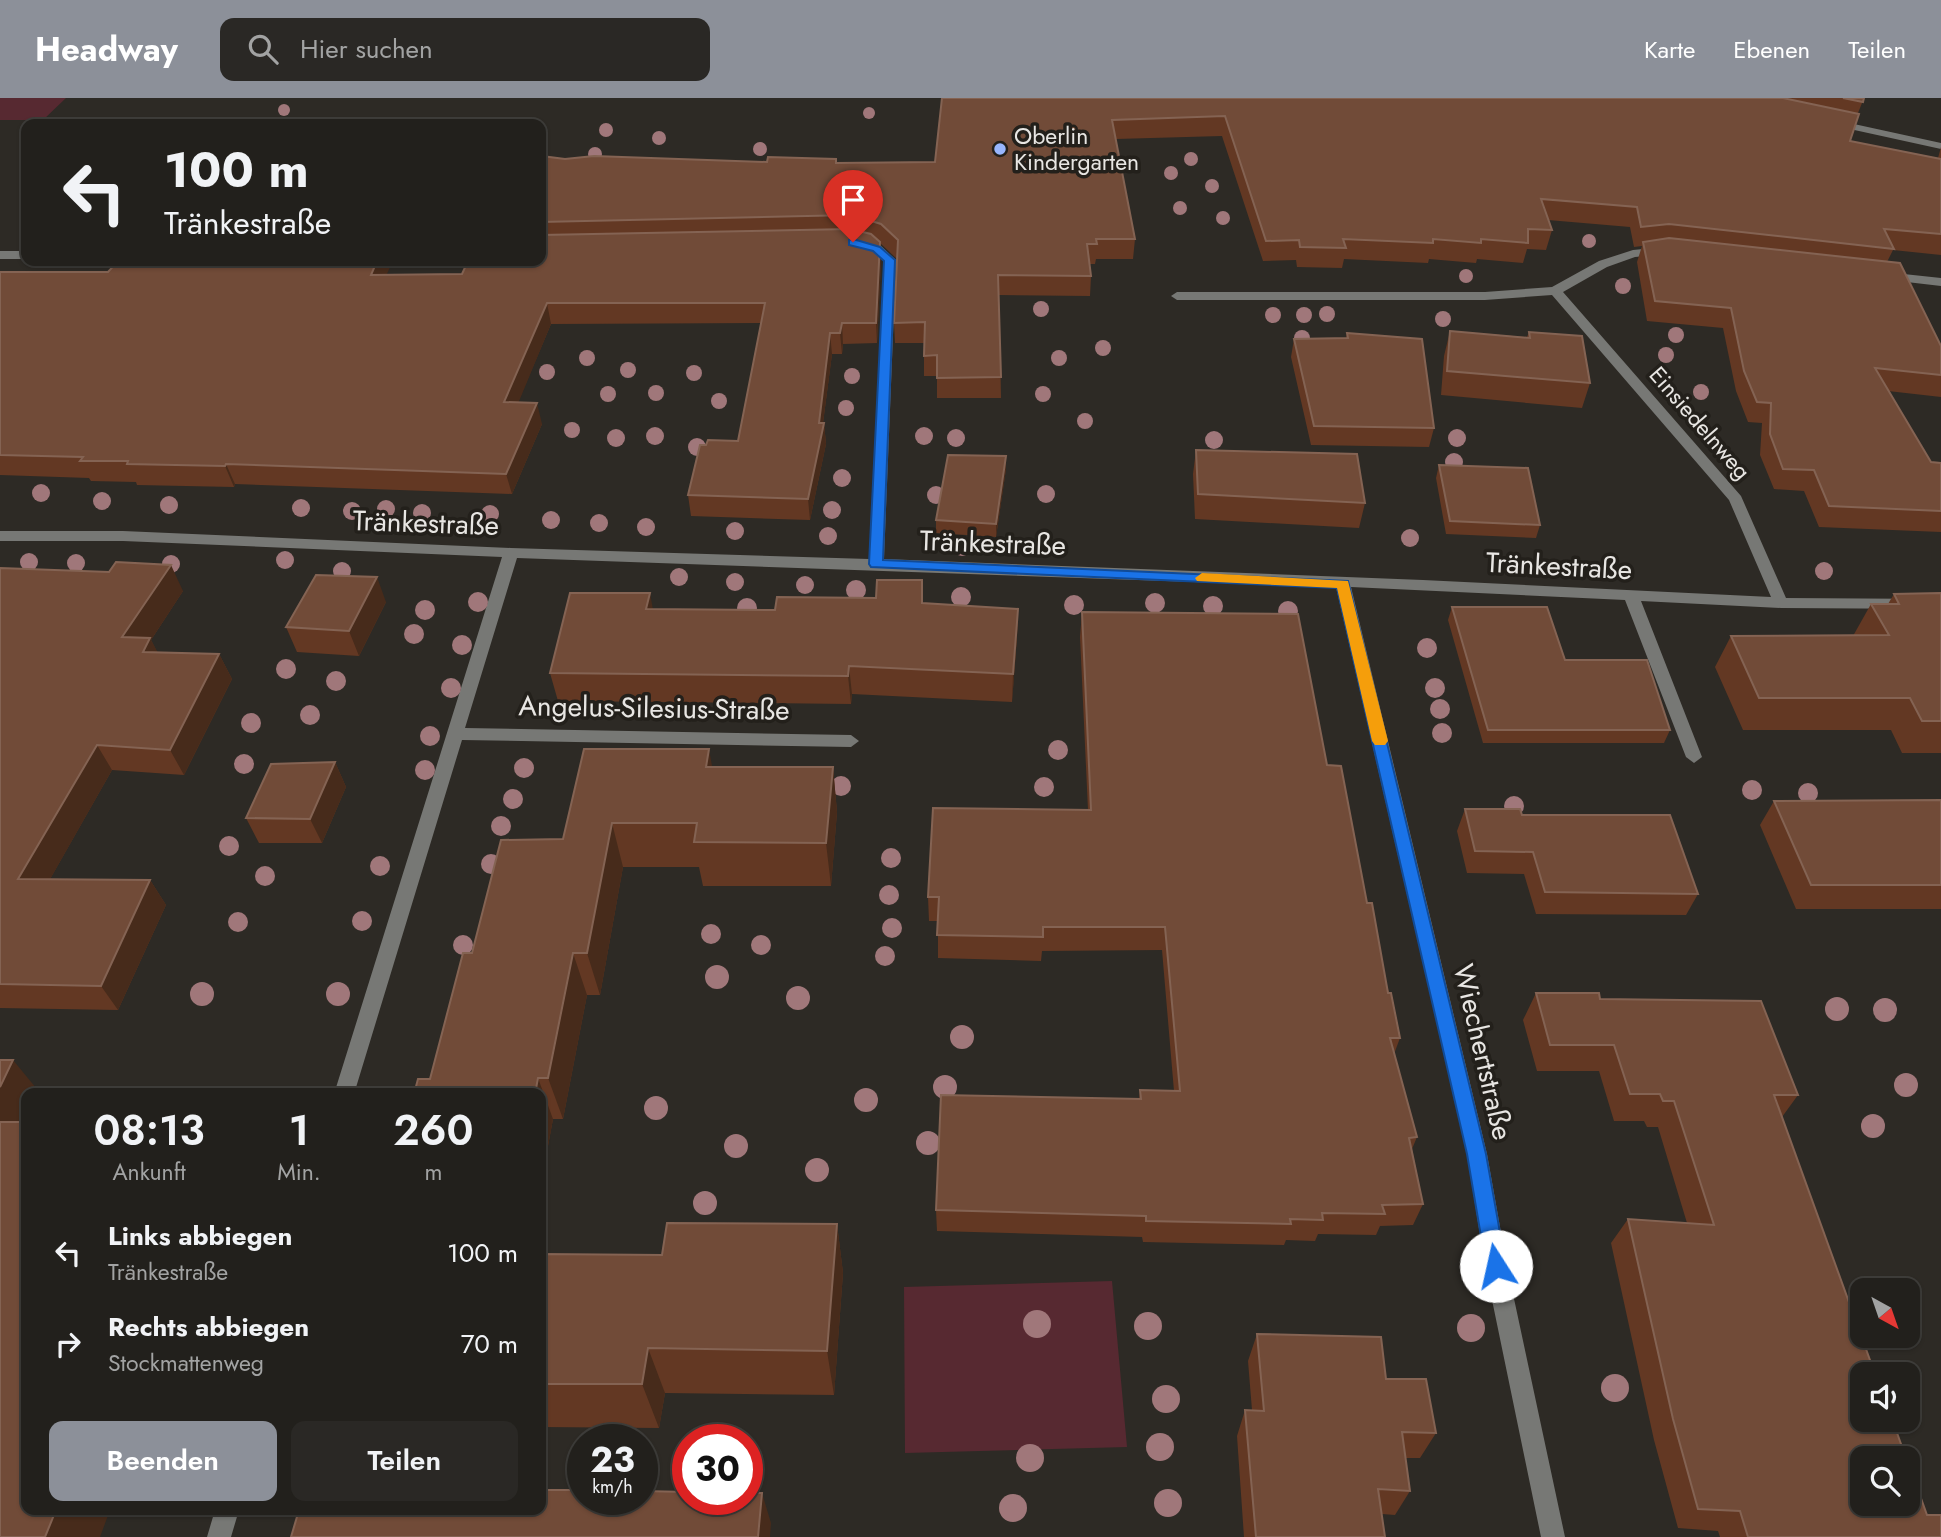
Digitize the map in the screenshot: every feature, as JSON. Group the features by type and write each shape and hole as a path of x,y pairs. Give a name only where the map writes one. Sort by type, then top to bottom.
{"street":[{"path":"1818,120 1941,146"},
{"path":"839,243 853,242 877,249 890,260 876,564"},
{"path":"1177,296 1485,296 1555,291 1592,269 1633,254 1674,252"},
{"path":"0,255 21,255"},
{"path":"1872,274 1941,282"},
{"name":"Einsiedelnweg","path":"1555,291 1736,499 1781,603"},
{"name":"Tränkestraße","path":"0,536 123,536 511,553 876,564 1423,585 1781,603 1941,604"},
{"path":"346,1088 511,553"},
{"name":"Wiechertstraße","path":"1343,584 1477,1154 1496,1266 1553,1537"},
{"path":"1631,597 1694,757"},
{"name":"Angelus-Silesius-Straße","path":"456,734 851,741"},
{"path":"219,1537 226,1515"}],"shaded area":[{"path":"0,98 66,98 44,119 0,120"},
{"path":"1112,1281 1127,1447 905,1453 904,1287"}],"building":[{"path":"942,98 1783,98 1859,114 1850,141 1941,159 1941,234 1884,229 1894,249 1669,224 1641,227 1637,207 1541,199 1552,230 1528,229 1528,243 1481,239 1481,243 1433,239 1433,243 1343,239 1346,248 1300,247 1299,240 1266,241 1225,116 1112,120 1135,239 1096,239 1097,244 1087,244 1091,276 998,275 1001,377 937,378 937,355 924,356 925,322 894,323 898,240 881,224 852,215 546,222 546,157 767,162 768,157 836,159 836,163 935,162"},
{"path":"1843,98 1864,98 1863,102"},
{"path":"850,229 871,234 880,242 876,323 842,323 840,333 830,333 819,423 824,423 808,499 688,495 700,445 706,445 708,440 738,441 765,303 547,303 504,402 537,403 506,474 226,464 127,464 128,461 80,461 83,457 0,455 0,272 108,272 113,266 375,266 371,275 462,274 466,266 546,266 546,235"},
{"path":"1669,238 1900,263 1941,346 1941,375 1875,368 1931,462 1941,463 1941,511 1829,506 1814,470 1783,469 1770,434 1771,403 1757,402 1744,371 1731,308 1655,301 1643,242"},
{"path":"1450,331 1530,338 1529,332 1582,336 1590,383 1447,371"},
{"path":"1347,333 1422,339 1434,428 1314,426 1294,339 1348,338"},
{"path":"1196,450 1357,454 1365,503 1198,494"},
{"path":"948,455 1006,456 996,524 936,520"},
{"path":"1439,465 1528,468 1540,525 1450,521"},
{"path":"116,562 171,565 122,637 150,638 143,652 219,654 170,750 97,745 18,879 150,880 101,986 0,984 0,568 109,572"},
{"path":"316,575 377,577 349,631 286,627"},
{"path":"877,580 922,580 922,603 1018,609 1013,674 849,666 848,676 550,673 570,593 650,593 646,609 775,610 777,597 876,598"},
{"path":"1941,593 1941,721 1922,721 1910,698 1759,698 1731,636 1889,635 1871,604 1899,604 1894,594"},
{"path":"1452,607 1547,607 1565,660 1647,660 1670,730 1488,730"},
{"path":"1082,612 1298,614 1327,765 1341,766 1367,903 1372,903 1388,993 1391,993 1400,1038 1390,1038 1417,1137 1409,1138 1423,1204 1382,1205 1385,1214 1322,1213 1323,1220 1290,1219 1291,1224 1146,1221 1146,1216 936,1210 941,1095 1141,1099 1140,1090 1180,1091 1165,927 1043,927 1043,937 937,935 939,897 928,897 933,808 1091,810"},
{"path":"584,749 709,749 706,767 833,767 826,843 694,842 697,823 612,823 587,953 573,953 548,1078 538,1078 536,1088 416,1088 418,1079 430,1079 463,953 472,953 501,840 563,839"},
{"path":"335,762 310,819 246,818 271,764"},
{"path":"1941,800 1941,885 1811,885 1774,801"},
{"path":"1465,809 1520,809 1522,815 1670,815 1698,894 1545,892 1533,852 1475,851"},
{"path":"1536,993 1599,993 1600,999 1761,1001 1798,1095 1774,1095 1850,1305 1850,1348 1866,1348 1871,1362 1850,1362 1850,1432 1897,1432 1902,1446 1850,1446 1850,1516 1920,1516 1920,1495 1927,1515 1941,1515 1941,1537 1748,1537 1740,1511 1698,1509 1673,1419 1628,1219 1714,1225 1674,1101 1663,1101 1660,1094 1630,1094 1614,1045 1550,1045"},
{"path":"0,1060 13,1060 0,1087"},
{"path":"0,1122 21,1122 21,1515 54,1515 45,1537 0,1537"},
{"path":"667,1223 837,1224 827,1351 648,1348 642,1384 546,1384 546,1254 662,1255"},
{"path":"1257,1334 1381,1337 1386,1379 1426,1379 1436,1433 1402,1432 1410,1491 1378,1489 1385,1537 1256,1537 1245,1410 1264,1411"},
{"path":"546,1490 567,1490 567,1515 658,1515 658,1491 672,1492 672,1515 760,1515 758,1537 291,1537 298,1515 546,1515"}],"slow traffic":[{"path":"1202,578 1343,584 1380,741"}],"place":[{"name":"Oberlin Kindergarten","path":"1000,149"}],"route":[{"path":"853,242 877,249 890,260 884,340 876,564 1343,584 1477,1154 1496,1266"}]}
